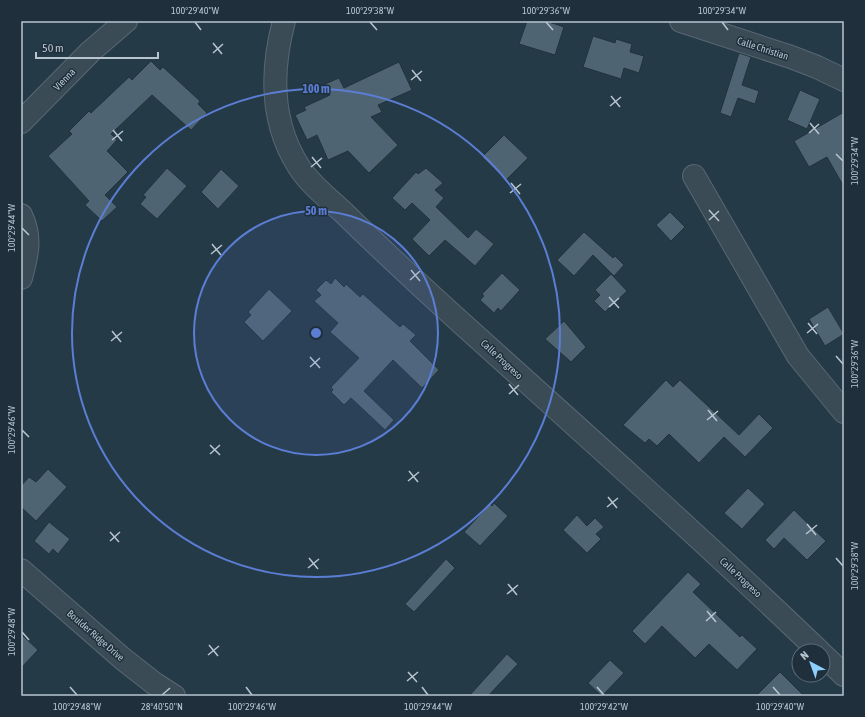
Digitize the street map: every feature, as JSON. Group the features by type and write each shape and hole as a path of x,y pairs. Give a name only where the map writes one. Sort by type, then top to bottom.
{"street":[{"name":"Vienna","path":"21,122 90,52 126,21"},
{"name":"Calle Progreso","path":"284,21 275,66 275,93 278,118 287,143 300,168 400,268 730,567 811,643"},
{"name":"Calle Christian","path":"681,21 791,57 844,80"},
{"path":"694,176 798,356 844,412"},
{"path":"21,215 26,225 28,250 21,278"},
{"name":"Boulder Ridge Drive","path":"21,570 123,658 155,684 174,696"},
{"path":"831,663 844,675"}],"building":[{"path":"527,21 546,21 564,27 555,55 519,44"},
{"path":"593,36 615,43 616,39 632,44 630,52 644,56 639,73 624,68 621,79 583,67"},
{"path":"739,53 751,57 742,85 759,91 755,104 738,98 731,117 720,113"},
{"path":"151,61 160,70 163,67 200,101 198,104 207,113 191,130 152,95 111,134 117,140 107,151 128,172 105,195 117,207 102,221 85,205 89,201 48,156 72,134 69,131 89,111 91,113 129,77 132,80"},
{"path":"399,62 412,90 378,105 382,112 371,117 398,145 369,173 348,151 328,160 317,135 307,140 295,115 306,110 304,107 330,95 325,84 339,78 344,88"},
{"path":"800,90 820,99 807,129 787,120"},
{"path":"844,112 844,187 827,157 809,167 794,141"},
{"path":"504,135 528,158 506,180 482,157"},
{"path":"167,168 187,186 157,219 140,204 146,197 143,195"},
{"path":"426,168 443,183 435,190 444,198 436,207 468,238 476,229 494,244 475,266 445,240 429,256 412,239 430,220 412,203 405,210 392,198 416,172 418,174"},
{"path":"221,169 239,186 218,209 201,192"},
{"path":"670,212 685,227 671,241 656,225"},
{"path":"584,232 613,258 615,256 624,265 614,276 593,255 574,276 557,260"},
{"path":"502,273 520,290 501,311 498,308 494,313 480,300 484,296 482,294"},
{"path":"611,274 627,291 605,312 594,301 600,295 595,290"},
{"path":"335,278 344,287 346,284 360,297 363,294 400,327 403,324 416,335 410,341 439,370 422,388 393,360 364,391 394,420 385,430 351,398 344,405 331,392 333,390 331,387 359,358 330,332 338,323 314,301 321,295 316,290 326,280 331,284"},
{"path":"269,289 292,311 263,341 244,322 251,315 248,312"},
{"path":"828,307 844,334 825,346 809,319"},
{"path":"564,321 586,347 571,362 545,339"},
{"path":"666,380 673,387 680,380 739,435 759,414 773,428 745,457 724,437 699,463 669,434 657,446 649,439 645,443 623,425"},
{"path":"48,469 67,487 36,521 21,507 21,486 29,477 36,482"},
{"path":"748,488 765,504 742,529 724,513"},
{"path":"494,503 508,516 480,546 464,532 490,504 492,506"},
{"path":"794,510 826,541 807,560 784,538 774,549 765,540"},
{"path":"577,515 587,526 595,518 604,527 596,534 601,539 587,553 563,530"},
{"path":"49,522 70,539 58,554 53,549 49,554 34,541"},
{"path":"446,559 455,568 414,612 405,604"},
{"path":"688,572 701,584 693,592 740,637 742,635 757,649 737,670 709,644 695,658 662,626 645,644 632,631"},
{"path":"21,634 38,650 21,668"},
{"path":"507,654 518,664 488,696 469,696"},
{"path":"610,660 624,673 602,696 588,683"},
{"path":"780,672 804,696 756,696"}]}
